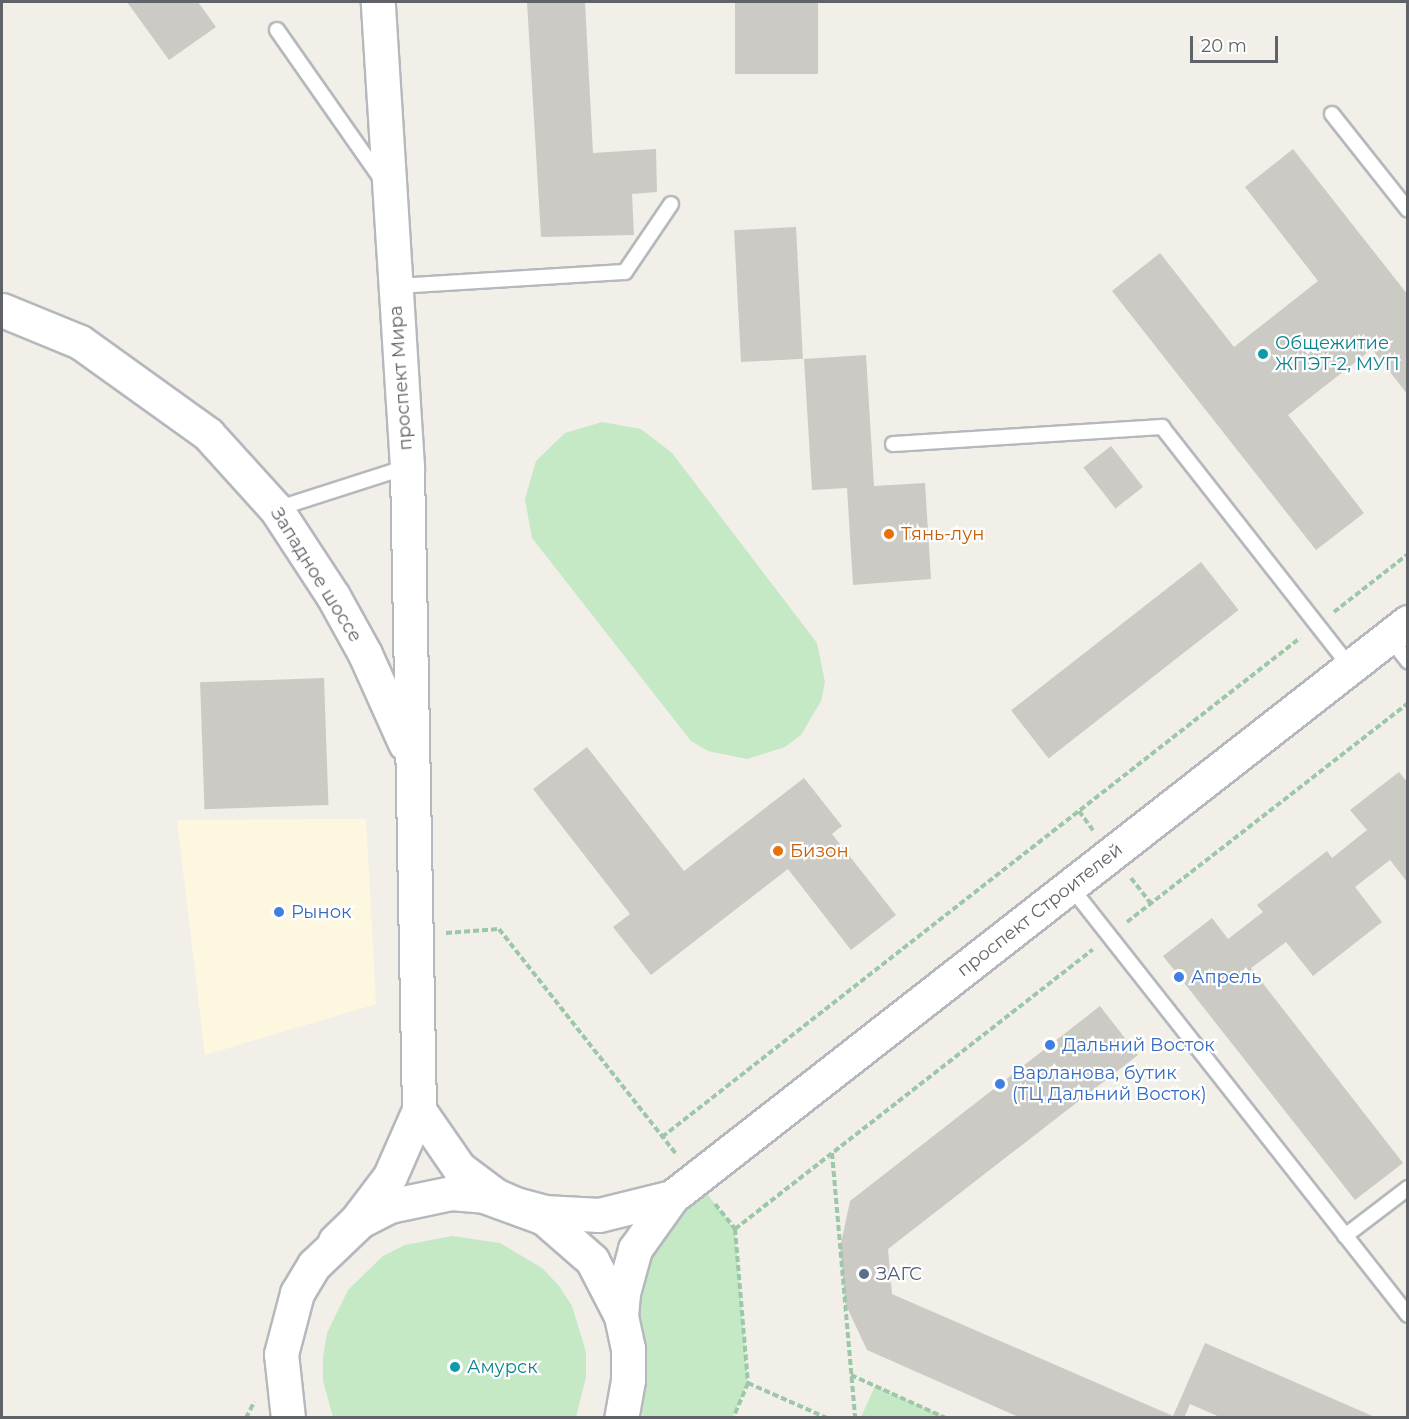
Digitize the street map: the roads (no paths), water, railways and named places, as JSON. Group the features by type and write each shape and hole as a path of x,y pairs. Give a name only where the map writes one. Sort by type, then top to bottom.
{"street":[{"name":"проспект Мира","path":"374,14 390,191 407,467 410,755 419,1110"},
{"name":"Западное шоссе","path":"2,310 80,342 208,434 276,509 365,654 410,755"},
{"name":"проспект Строителей","path":"672,1197 1350,667 1401,640"},
{"path":"419,1110 459,1168 495,1195 544,1218 592,1260 621,1316 628,1348 628,1380 621,1418"},
{"path":"288,1418 281,1354 286,1323 308,1274 335,1241 356,1221 390,1176 419,1110"},
{"path":"335,1241 360,1221 389,1206 419,1197 451,1193 483,1196 544,1212 599,1215 672,1197"},
{"path":"621,1316 624,1285 635,1249 672,1197"},
{"path":"628,1380 644,1418"}],"lane":[{"path":"277,30 390,191"},
{"path":"1332,114 1407,210"},
{"path":"396,286 625,272 671,204"},
{"path":"893,444 1162,427 1350,667"},
{"path":"276,509 407,467"},
{"path":"1070,886 1407,1315"},
{"path":"1345,1236 1407,1188"}],"place":[{"name":"Общежитие ЖПЭТ-2, МУП","path":"1263,354"},
{"name":"Тянь-лун","path":"889,534"},
{"name":"Бизон","path":"778,851"},
{"name":"Рынок","path":"279,912"},
{"name":"Апрель","path":"1179,977"},
{"name":"Дальний Восток","path":"1050,1045"},
{"name":"Варланова, бутик (ТЦ Дальний Восток)","path":"1000,1084"},
{"name":"ЗАГС","path":"864,1274"},
{"name":"Амурск","path":"455,1367"}]}
